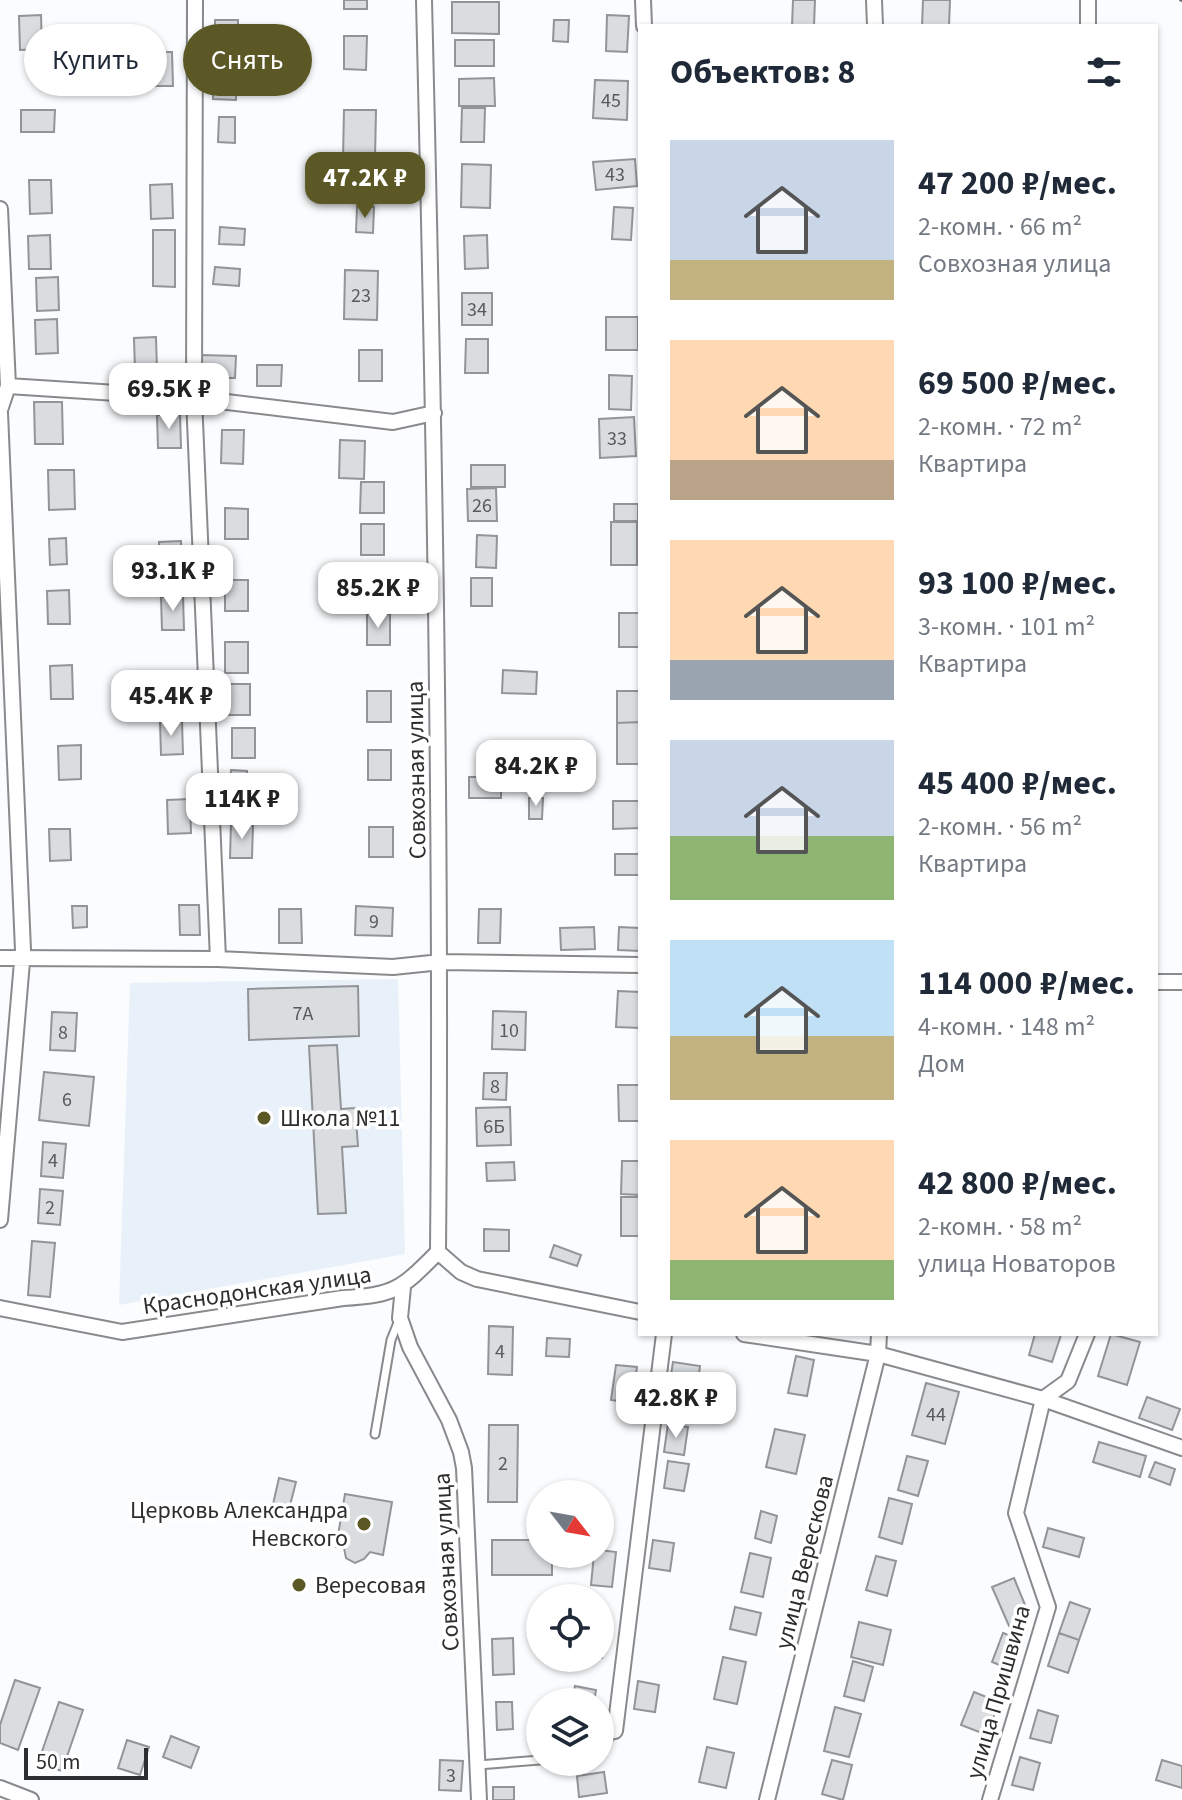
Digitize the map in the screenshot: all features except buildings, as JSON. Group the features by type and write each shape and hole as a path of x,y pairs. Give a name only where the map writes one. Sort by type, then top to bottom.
{"street":[{"path":"195,0 194,398 218,959"},
{"name":"Совхозная улица","path":"424,0 434,413 441,962 438,1252"},
{"path":"643,0 644,24"},
{"path":"874,0 875,24"},
{"path":"1088,0 1088,24"},
{"path":"0,209 8,386 0,411 22,958 0,1220"},
{"path":"8,386 194,398 393,422 434,413"},
{"path":"0,958 218,959 393,967 441,962 638,965"},
{"path":"1158,982 1182,982"},
{"path":"438,1252 461,1272 477,1279 638,1312"},
{"name":"Краснодонская улица","path":"0,1308 122,1332 343,1298 380,1296 403,1287 438,1252"},
{"name":"Совхозная улица","path":"403,1287 400,1318 410,1347 449,1420 464,1468 479,1800"},
{"path":"615,1731 664,1336"},
{"path":"757,1336 878,1354 1043,1399 1182,1448"},
{"name":"улица Верескова","path":"767,1800 878,1354 879,1336"},
{"path":"1043,1399 1068,1381 1086,1336"},
{"name":"улица Пришвина","path":"990,1800 1048,1607 1016,1513 1043,1399"},
{"path":"0,1788 31,1800"}],"lane":[{"path":"375,1434 391,1340 400,1318"},
{"path":"478,1765 526,1761"}],"shaded area":[{"name":"Школа №11","path":"398,979 405,1254 119,1305 130,983"}],"place":[{"name":"Школа №11","path":"264,1118"},
{"name":"Церковь Александра Невского","path":"364,1524"},
{"name":"Вересовая","path":"299,1585"}]}
